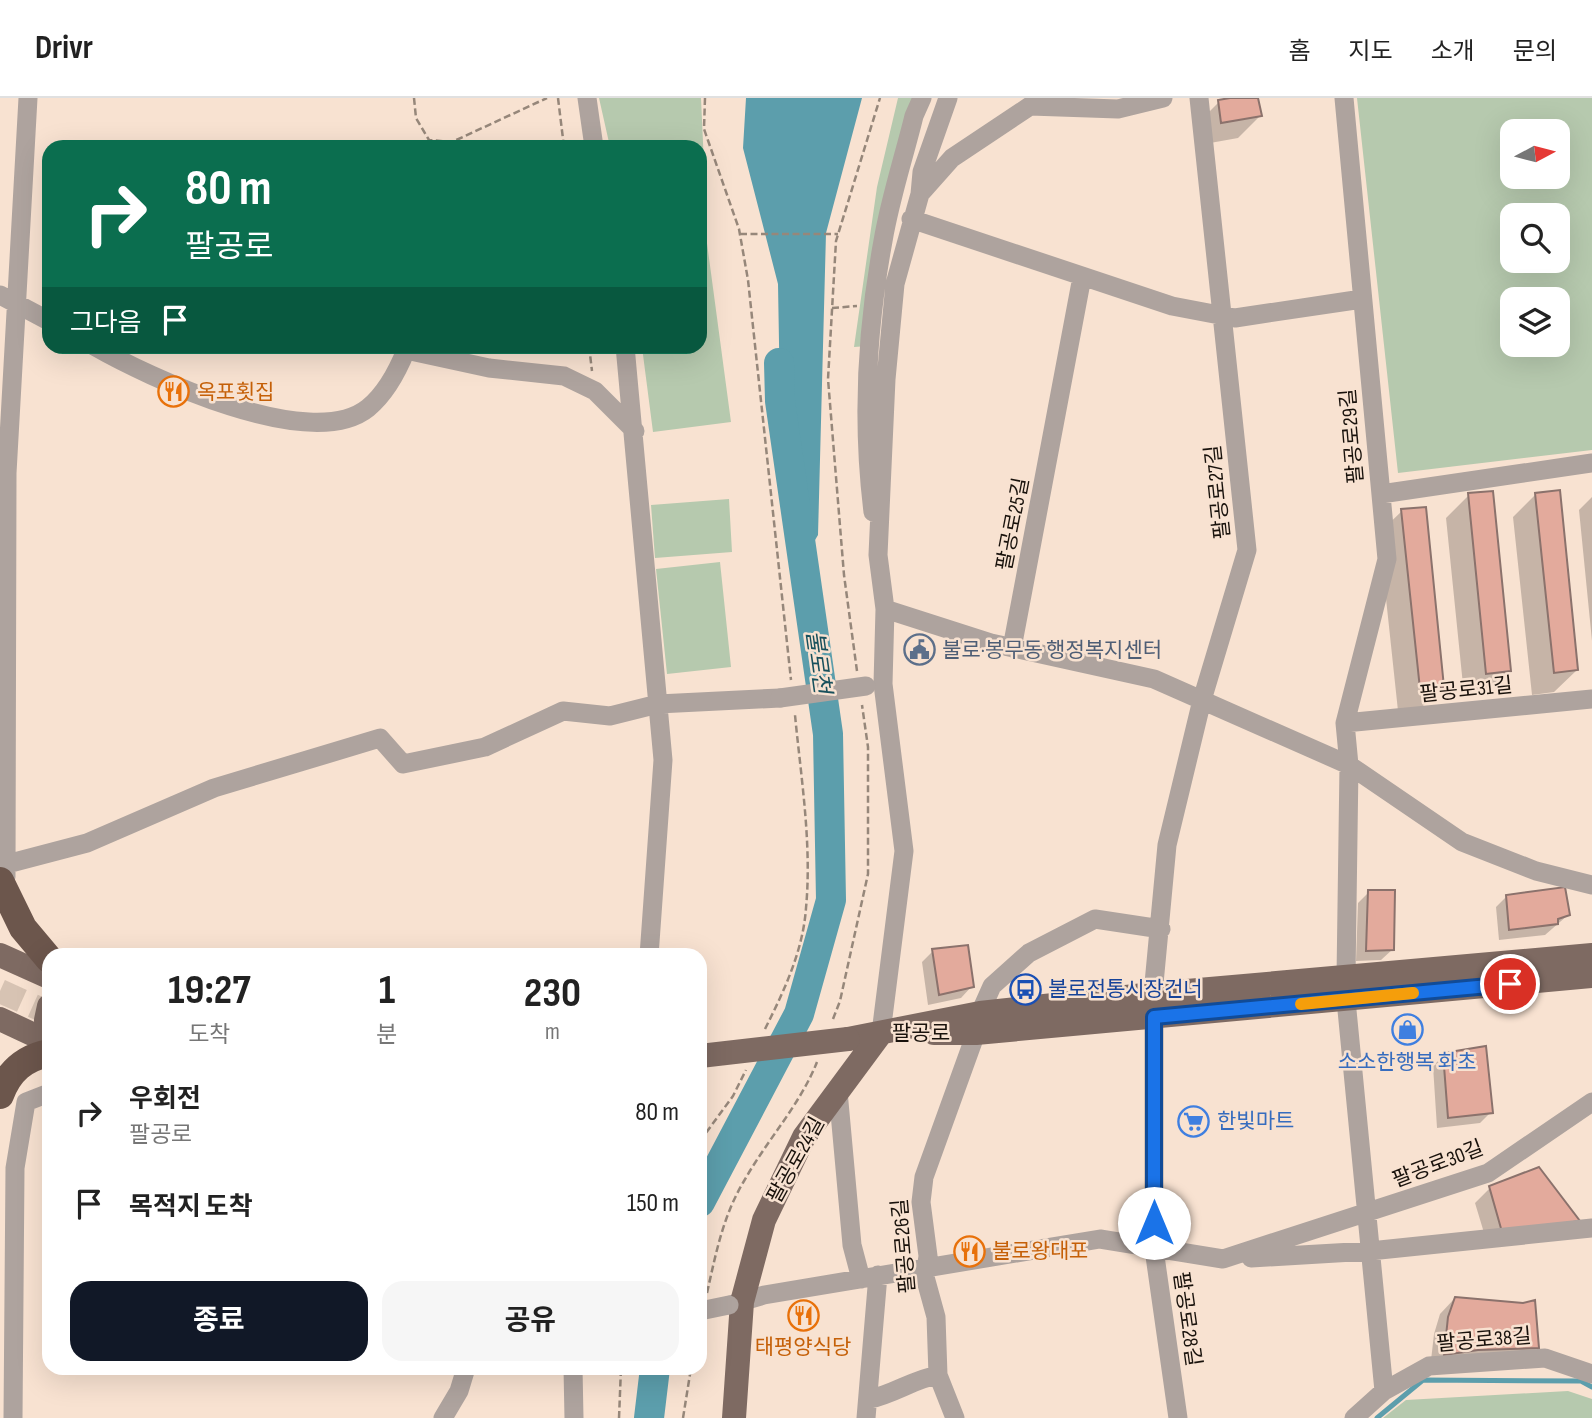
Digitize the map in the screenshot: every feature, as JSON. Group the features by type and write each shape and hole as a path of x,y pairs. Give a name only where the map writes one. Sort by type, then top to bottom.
{"highway":[{"path":"4,881 23,928 42,951"},
{"path":"0,1095 14,1070 26,1059 42,1055"}],"main road":[{"name":"팔공로","path":"1346,988 1592,954"},
{"path":"0,955 42,974"},
{"name":"팔공로","path":"839,1032 880,1033 1346,988 1592,976"},
{"path":"0,1019 42,1039"},
{"path":"707,1055 839,1032"},
{"name":"팔공로24길","path":"734,1418 736,1303 764,1220 804,1137 880,1033"}],"street":[{"path":"28,98 8,299 4,881 214,788 380,738 403,764 485,747 563,711 610,716 658,704 789,698 867,686"},
{"path":"587,98 593,140"},
{"path":"880,1033 904,851 867,686 885,609 868,469 870,353 883,240 914,116 922,98"},
{"path":"878,555 895,284 920,194 922,172 948,98"},
{"path":"920,194 952,158 1030,106 1118,109 1163,98"},
{"name":"팔공로27길","path":"1154,1005 1167,845 1202,700 1247,550 1199,98"},
{"name":"팔공로29길","path":"1343,98 1387,559 1345,723 1349,765 1346,988"},
{"path":"911,219 1172,306 1235,318 1362,299"},
{"name":"팔공로25길","path":"1012,648 1082,277"},
{"path":"8,299 42,317"},
{"path":"108,354 141,373 226,406 291,419 337,421 367,409 398,371 404,354"},
{"path":"424,354 488,368 564,376 595,391 635,431"},
{"path":"626,354 663,760 650,948"},
{"path":"1381,494 1592,463"},
{"path":"885,609 1012,648 1154,679 1349,765 1462,842 1536,871 1592,885"},
{"name":"팔공로31길","path":"1345,723 1592,699"},
{"name":"팔공로26길","path":"955,1418 938,1375 936,1317 925,1277 921,1189 992,986 1029,953 1095,919 1161,929"},
{"name":"팔공로30길","path":"1346,988 1384,1391"},
{"name":"팔공로28길","path":"1154,1005 1154,1249 1178,1418"},
{"path":"838,1091 852,1245 869,1277 868,1409"},
{"path":"13,1418 15,1168 26,1102 42,1096"},
{"name":"팔공로30길","path":"1223,1259 1488,1173 1592,1102"},
{"name":"팔공로30길","path":"926,1267 1100,1239 1223,1259 1370,1251 1592,1228"},
{"path":"707,1306 736,1303 926,1267"},
{"name":"팔공로38길","path":"1354,1418 1384,1391 1430,1366 1545,1358 1592,1374"},
{"path":"443,1418 459,1391 464,1375"},
{"path":"573,1375 574,1418"},
{"path":"868,1409 886,1396 925,1377 938,1375"}],"path":[{"path":"414,98 416,118 429,140"},
{"path":"456,140 547,98"},
{"path":"558,98 563,140"},
{"path":"705,98 704,129 740,234 760,371 789,698 807,850 806,909 796,959 763,1034"},
{"path":"839,1032 840,1001 867,874 867,686 844,575 828,379 838,234 880,98"},
{"path":"740,234 838,234"},
{"path":"832,307 864,306"},
{"path":"707,1131 733,1096 751,1059"},
{"path":"707,1289 722,1225 742,1183 808,1085 817,1061"},
{"path":"619,1418 621,1375"},
{"path":"683,1418 690,1375"}],"green space":[{"path":"599,98 701,98 703,140 608,140"},
{"path":"898,98 921,98 868,346 854,347 877,187"},
{"path":"1357,98 1592,98 1592,450 1398,473"},
{"path":"707,243 731,422 653,432 643,354 707,354"},
{"path":"729,499 732,552 655,558 651,505"},
{"path":"720,562 731,667 667,674 656,569"},
{"path":"1568,1391 1592,1399 1592,1418 1383,1418 1406,1400"}],"water":[{"path":"746,98 862,98 826,233 818,535 802,562 780,401 778,284 743,148"}],"building":[{"path":"1258,98 1262,116 1221,123 1218,100"},
{"path":"1560,490 1578,670 1554,673 1535,493"},
{"path":"1493,491 1511,671 1486,674 1468,493"},
{"path":"1426,507 1444,687 1420,689 1401,509"},
{"path":"1565,887 1570,915 1558,919 1558,924 1509,930 1506,895"},
{"path":"1368,890 1395,890 1394,950 1366,951"},
{"path":"968,945 974,987 939,995 932,949"},
{"path":"1486,1046 1493,1113 1448,1118 1443,1053"},
{"path":"1539,1167 1580,1221 1502,1232 1489,1186"},
{"path":"1455,1297 1523,1303 1535,1300 1539,1348 1478,1350 1444,1355 1448,1317"}],"waterway":[{"name":"불로천","path":"707,1189 799,1014 831,900 828,734 780,401 779,363"},
{"name":"불로천","path":"649,1418 654,1375"},
{"path":"1377,1418 1423,1380 1581,1381 1592,1387"}],"tunnel":[{"path":"0,991 42,1010"}],"slow traffic":[{"path":"1301,1004 1413,993"}],"place":[{"name":"옥포횟집","path":"174,392"},
{"name":"불로·봉무동 행정복지센터","path":"919,650"},
{"name":"불로전통시장건너","path":"1025,989"},
{"name":"소소한행복 화초","path":"1407,1030"},
{"name":"한빛마트","path":"1194,1121"},
{"name":"불로왕대포","path":"969,1251"},
{"name":"태평양식당","path":"803,1315"}],"route":[{"path":"1154,1223 1154,1017 1510,984"}]}
